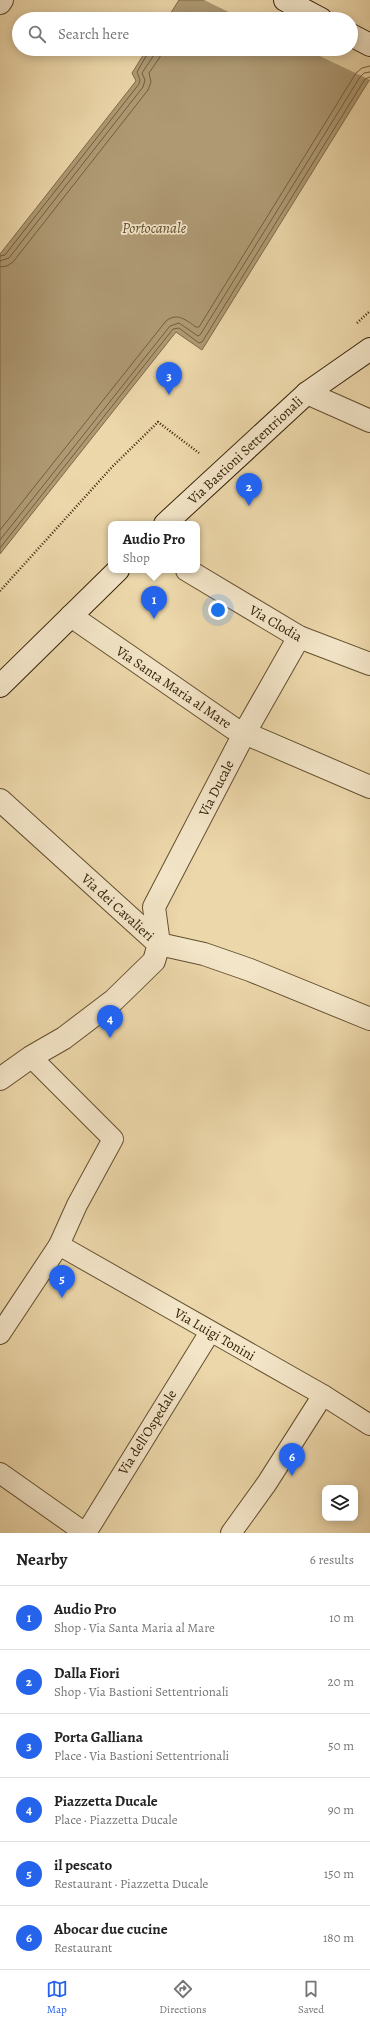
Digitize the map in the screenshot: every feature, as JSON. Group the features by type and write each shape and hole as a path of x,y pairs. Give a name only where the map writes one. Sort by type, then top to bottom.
{"street":[{"path":"285,0 308,12"},
{"path":"358,38 370,44"},
{"name":"Via Bastioni Settentrionali","path":"169,521 307,393 370,348"},
{"name":"Via Bastioni Settentrionali","path":"307,393 370,421"},
{"path":"0,686 115,573"},
{"name":"Via Clodia","path":"192,573 299,637 370,664"},
{"name":"Via Santa Maria al Mare","path":"71,616 233,728 370,787"},
{"name":"Via Ducale","path":"159,944 154,907 245,732 299,637"},
{"name":"Via dei Cavalieri","path":"0,800 159,944 211,956 370,1019"},
{"path":"0,1079 31,1057 64,1038 114,1000 154,961 159,944"}],"lane":[{"path":"0,1334 59,1245 77,1205 113,1139 31,1057"},
{"name":"Via Luigi Tonini","path":"59,1245 323,1395 370,1425"},
{"name":"Via dell'Ospedale","path":"85,1533 210,1332"},
{"path":"231,1533 267,1483 323,1395"},
{"path":"0,1473 85,1533"}],"path":[{"path":"0,591 112,467 158,422 203,456"}],"water":[{"name":"Portocanale","path":"179,0 370,0 370,79 202,350 176,332 0,554 0,254 136,81 132,73 143,56 358,56 358,12 171,12"}],"pier":[{"path":"204,0 370,0 370,80 320,56 358,56 358,12 229,12"}],"place":[{"name":"Porta Galliana","path":"169,395"},
{"name":"Dalla Fiori","path":"249,506"},
{"name":"Audio Pro","path":"154,619"},
{"name":"Piazzetta Ducale","path":"110,1038"},
{"name":"il pescato","path":"62,1298"},
{"name":"Abocar due cucine","path":"292,1476"}]}
